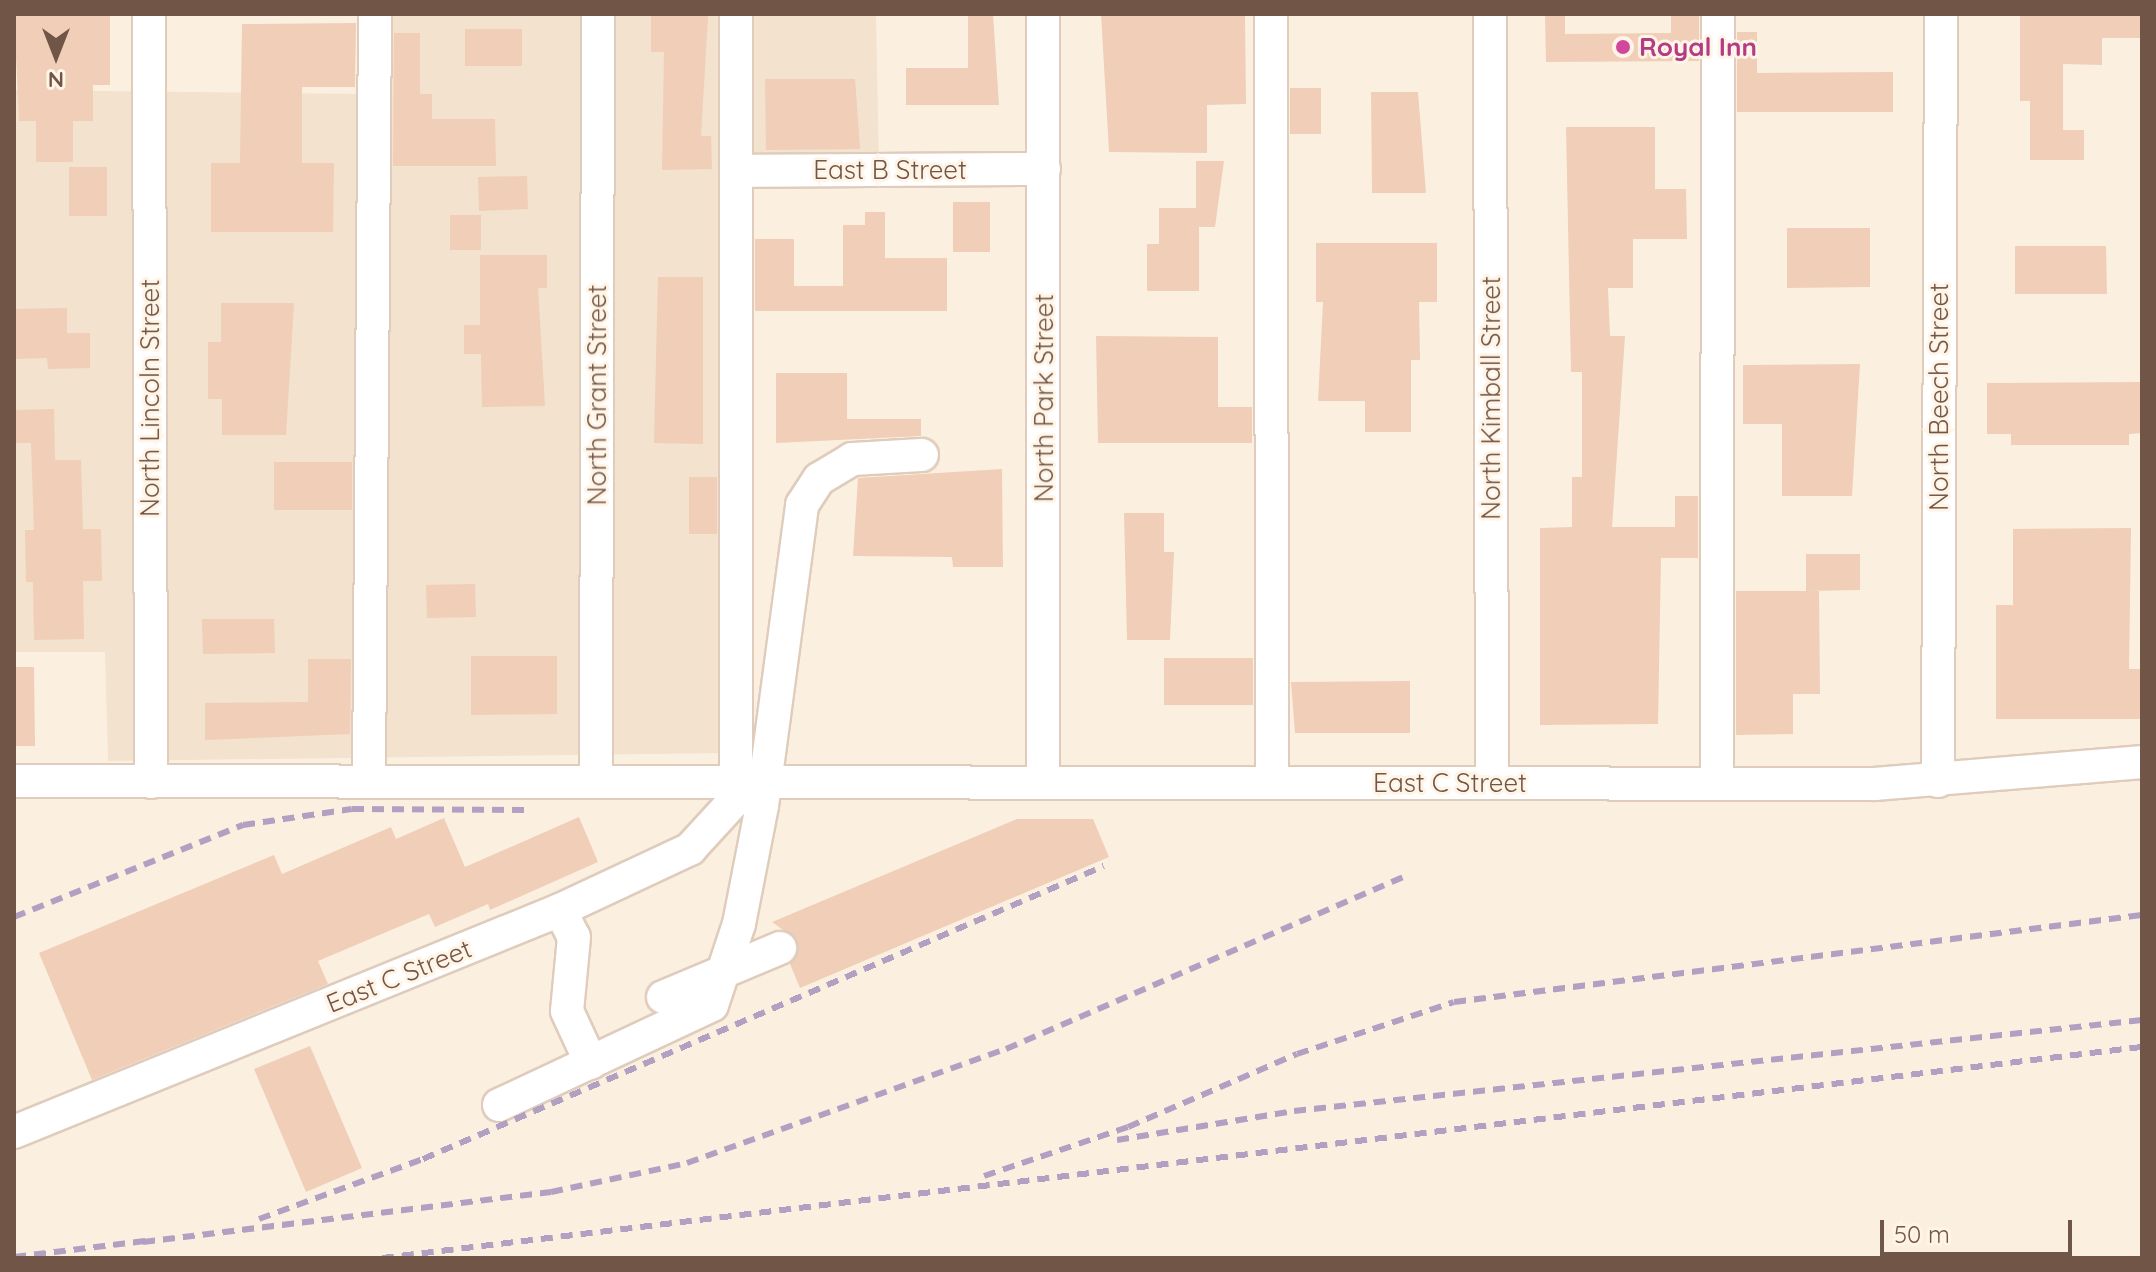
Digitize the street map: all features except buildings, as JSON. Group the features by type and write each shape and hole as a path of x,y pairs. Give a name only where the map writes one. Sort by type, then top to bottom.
{"street":[{"name":"North Lincoln Street","path":"149,14 151,782"},
{"path":"369,779 375,14"},
{"name":"North Grant Street","path":"596,776 598,14"},
{"path":"736,14 736,171 753,777"},
{"name":"North Park Street","path":"1043,14 1043,782"},
{"path":"1271,14 1272,782"},
{"name":"North Kimball Street","path":"1490,14 1492,783"},
{"path":"1717,784 1718,14"},
{"name":"North Beech Street","path":"1938,781 1941,14"},
{"name":"East B Street","path":"736,171 1044,169"},
{"path":"499,1105 696,1018 712,1005 725,970 753,777 802,505 819,479 852,459 922,455"},
{"name":"East C Street","path":"14,781 596,776 1043,782 1717,784 1938,781 2142,762"},
{"name":"East C Street","path":"14,1132 560,910 690,849 753,777"},
{"path":"560,910 574,937 567,1011 591,1063"},
{"path":"663,997 780,948"}],"shaded area":[{"path":"374,14 876,14 879,170 729,173 731,753 108,761 105,652 14,652 14,90 373,94"}],"railway":[{"path":"14,917 243,825 352,809 526,810"},
{"path":"259,1219 423,1159 1104,866"},
{"path":"143,1242 551,1192 687,1163 1006,1049 1406,876"},
{"path":"984,1176 1128,1127 1297,1054 1454,1002 2142,915"},
{"path":"1117,1140 1294,1111 2142,1020"},
{"path":"382,1258 2142,1047"},
{"path":"14,1257 153,1240"}],"place":[{"name":"Royal Inn","path":"1623,47"}]}
